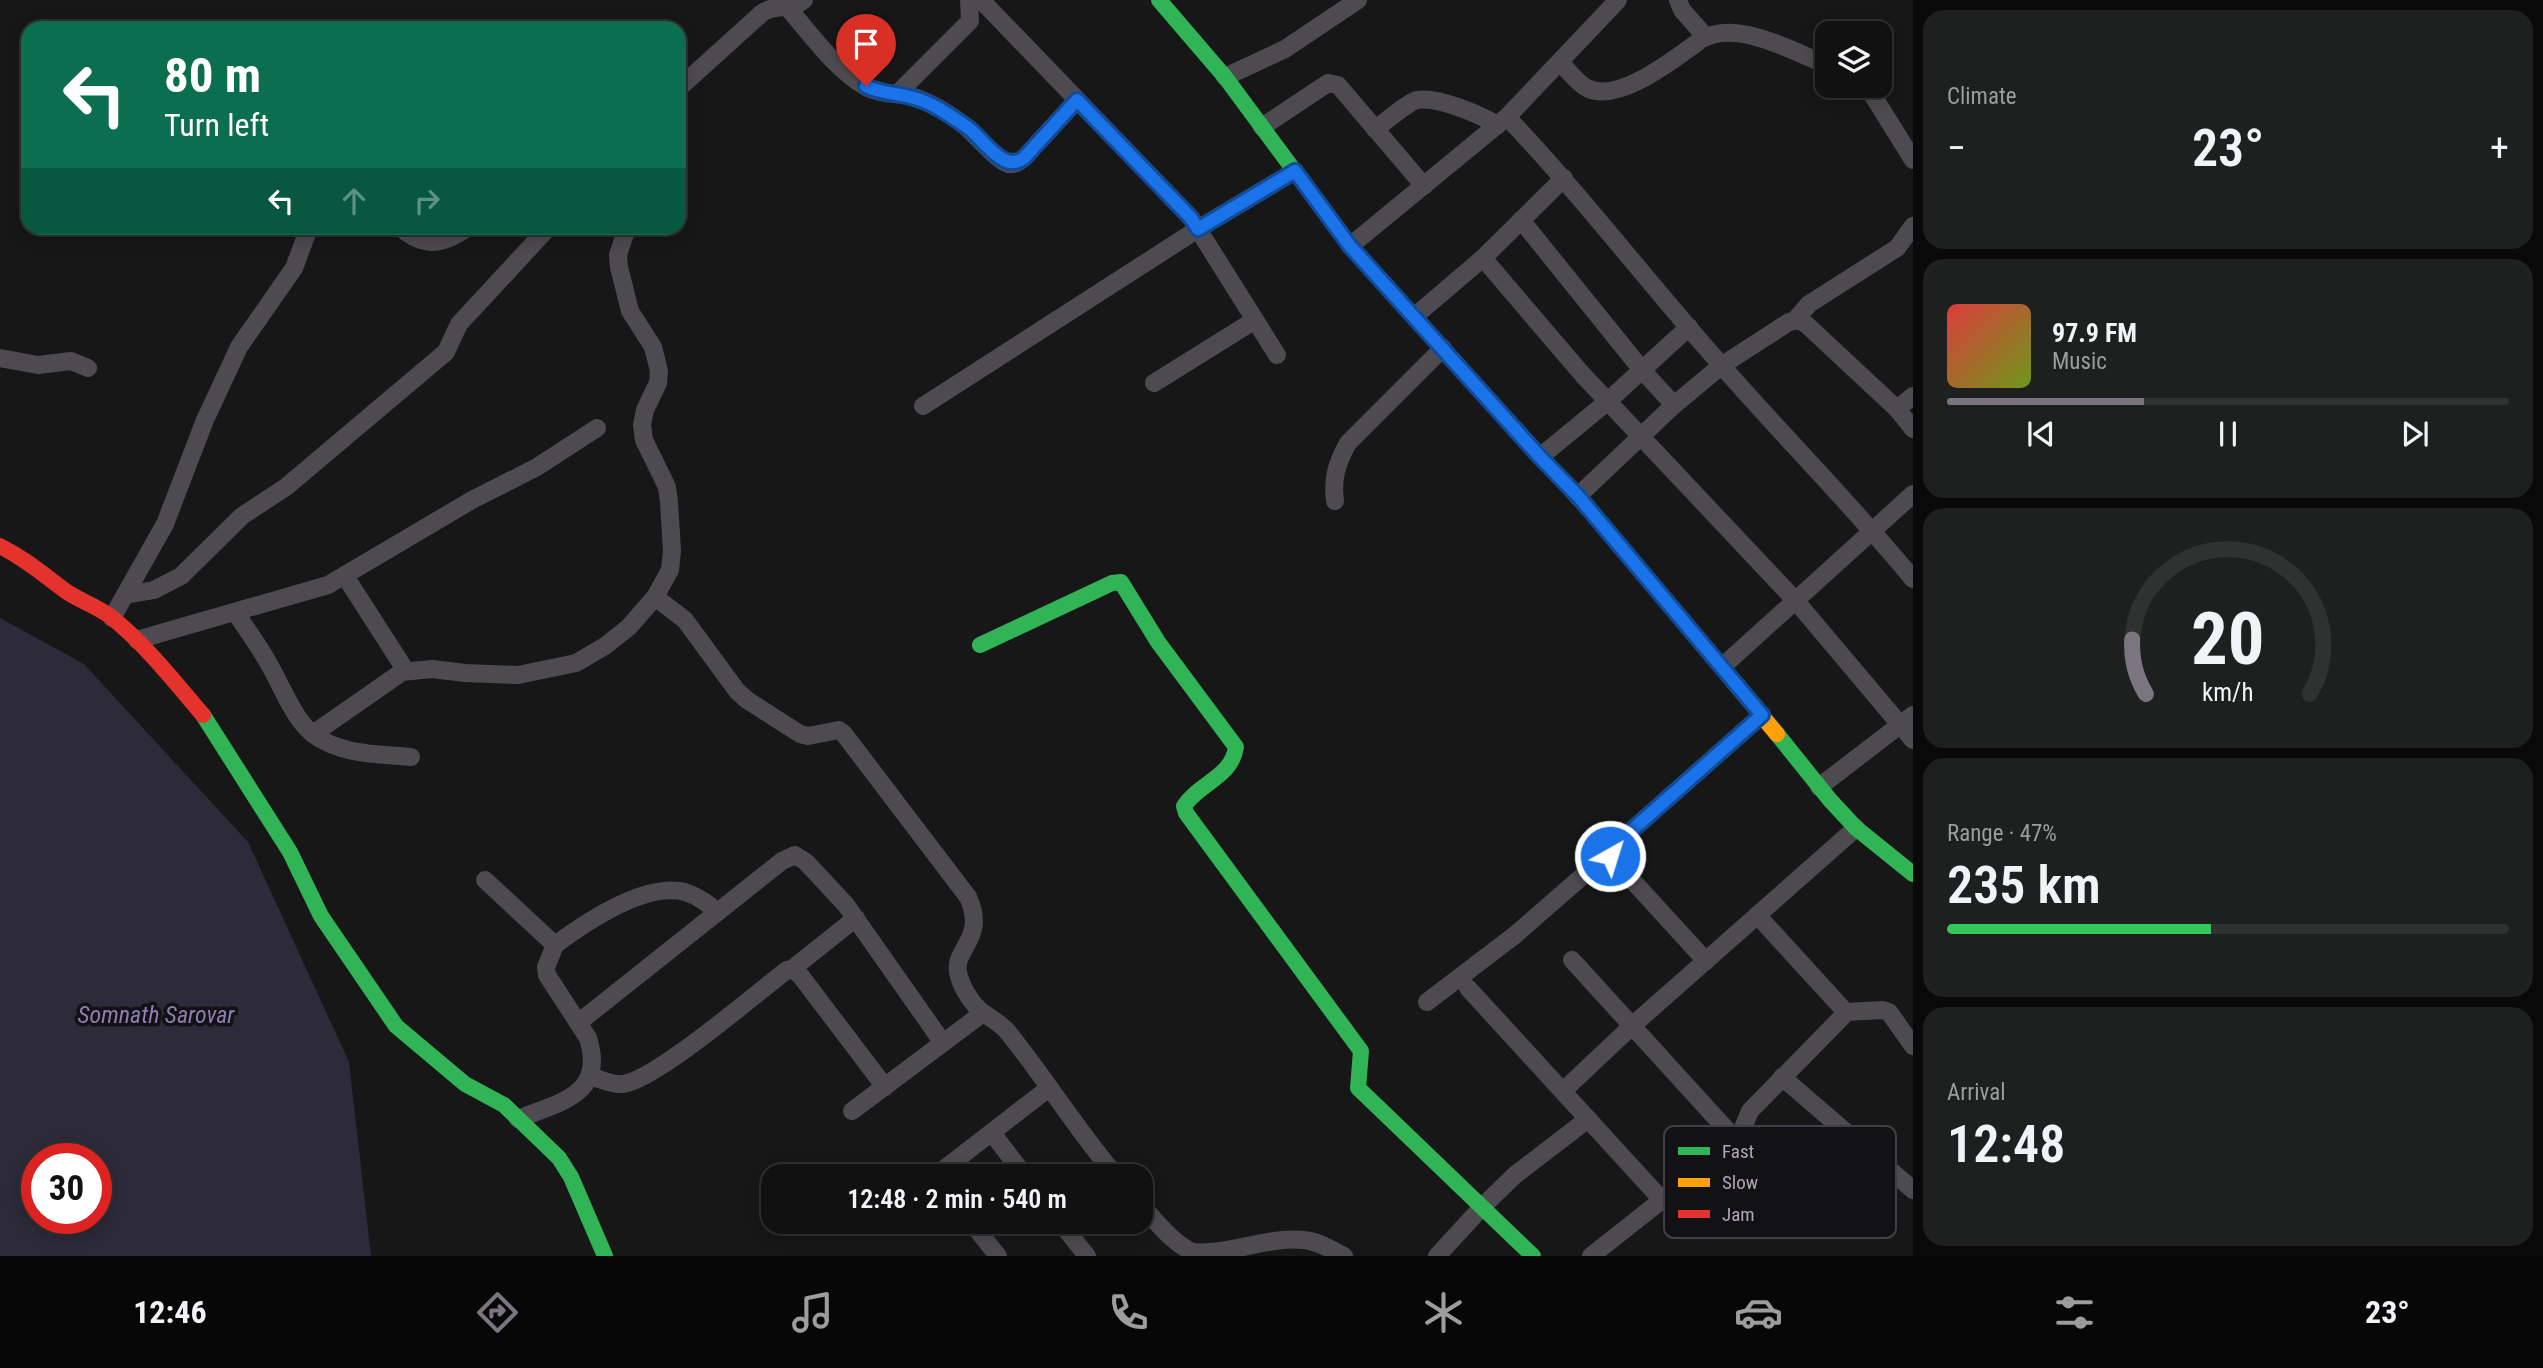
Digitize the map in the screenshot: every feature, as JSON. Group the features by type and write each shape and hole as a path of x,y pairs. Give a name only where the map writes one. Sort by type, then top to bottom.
{"street":[{"path":"686,82 762,13 771,7 794,7 804,0"},
{"path":"897,94 970,21 969,0"},
{"path":"981,0 1191,218 1277,355"},
{"path":"1158,0 1225,77 1350,246 1578,496 1819,787 1856,828 1913,874"},
{"path":"1225,77 1285,49 1358,0"},
{"path":"1350,246 1502,121 1618,0"},
{"path":"1678,0 1682,10 1706,37"},
{"path":"787,7 835,62 851,75 878,92 917,98 932,104 972,130 1001,159 1011,164 1024,158 1077,100"},
{"path":"1560,62 1587,89 1604,91 1646,78 1706,37 1727,30 1742,32 1815,60"},
{"path":"1262,127 1324,86 1333,83 1338,85 1424,186"},
{"path":"1874,98 1913,160"},
{"path":"1375,129 1412,103 1422,100 1502,121 1564,178 1721,366 1872,530 1913,579"},
{"path":"923,406 1198,229 1295,171"},
{"path":"1415,316 1483,258 1564,178"},
{"path":"1521,220 1642,370 1674,405"},
{"path":"1795,320 1809,304 1897,248 1913,226"},
{"path":"112,618 168,518 205,420 239,347 294,268 304,235"},
{"path":"410,235 428,242 440,242 454,235"},
{"path":"125,594 154,590 181,576 242,516 286,487 446,352 459,324 542,235"},
{"path":"313,734 391,678 406,671 432,669 518,675 576,663 629,627 655,597 670,570 672,551 667,486 644,440 642,425 645,410 658,383 659,371 653,348 630,312 618,267 618,255 625,235"},
{"path":"1483,258 1640,436 1907,721 1913,740"},
{"path":"1154,383 1255,320"},
{"path":"1578,496 1674,405 1721,366 1795,320 1807,325 1896,409 1913,429"},
{"path":"1540,457 1608,401 1689,327"},
{"path":"1335,501 1333,478 1338,461 1348,443 1443,348"},
{"path":"0,358 38,365 71,361 88,368"},
{"path":"1896,409 1913,396"},
{"path":"137,640 328,586 453,510 537,467 597,428"},
{"path":"1722,667 1913,494"},
{"path":"0,546 27,560 70,594 93,604 112,618 137,640 204,716 290,852 321,916 396,1026 465,1084 504,1105 559,1158 605,1256"},
{"path":"345,576 406,671"},
{"path":"980,645 1112,583 1121,582 1139,606 1156,640 1236,747 1236,755 1227,768 1187,798 1184,806 1186,813 1361,1051 1363,1059 1357,1077 1358,1088 1533,1256"},
{"path":"655,597 685,620 723,674 747,700 800,734 808,736 839,730 844,734 968,897 974,910 975,923 960,957 957,974 974,1004 1006,1030 1107,1164"},
{"path":"235,612 259,646 292,706 313,734 341,748 358,752 411,757"},
{"path":"1427,1002 1515,935 1762,715"},
{"path":"1819,787 1907,721"},
{"path":"1563,1091 1633,1025 1856,828"},
{"path":"1610,852 1610,856 1706,961"},
{"path":"578,1023 782,861 795,855 806,862 856,918 943,1043"},
{"path":"485,880 555,945"},
{"path":"518,1119 577,1093 585,1087 590,1076 591,1048 547,975 546,967 555,945 607,912 660,891 676,890 688,893 718,912"},
{"path":"1757,915 1845,1013"},
{"path":"590,1076 621,1084 642,1077 664,1064 856,918"},
{"path":"1572,960 1723,1126"},
{"path":"792,969 800,975 885,1087"},
{"path":"1468,988 1662,1200 1591,1256"},
{"path":"1743,1126 1750,1111 1845,1013 1883,1010 1889,1012 1913,1046"},
{"path":"852,1111 983,1013"},
{"path":"1782,1077 1839,1126"},
{"path":"951,1164 1049,1088"},
{"path":"1437,1256 1483,1206 1524,1168 1588,1119"},
{"path":"992,1133 1016,1164"},
{"path":"1896,1175 1913,1190"},
{"path":"1153,1217 1190,1254 1212,1255 1283,1241 1307,1240 1344,1256"},
{"path":"981,1234 998,1256"},
{"path":"1070,1234 1087,1256"}],"water":[{"name":"Somnath Sarovar","path":"0,618 84,664 248,842 349,1062 371,1256 0,1256"}],"traffic: fast":[{"path":"1159,0 1225,77 1350,246 1600,522"},
{"path":"980,645 1112,583 1121,582 1158,642 1236,747 1222,773 1190,798 1184,806 1186,813 1361,1051 1358,1088 1533,1256"},
{"path":"203,715 290,852 321,916 396,1026 465,1084 504,1105 559,1158 571,1177 605,1256"},
{"path":"1777,734 1856,828 1913,874"}],"traffic: slow":[{"path":"1600,522 1777,734"}],"traffic: jam":[{"path":"0,546 67,592 110,616 147,651 203,715"}],"route":[{"path":"866,86 878,92 917,98 932,104 972,130 1001,159 1011,164 1024,158 1077,100 1191,218 1198,229 1295,171 1350,246 1578,496 1762,715 1614,846 1610,856"}]}
